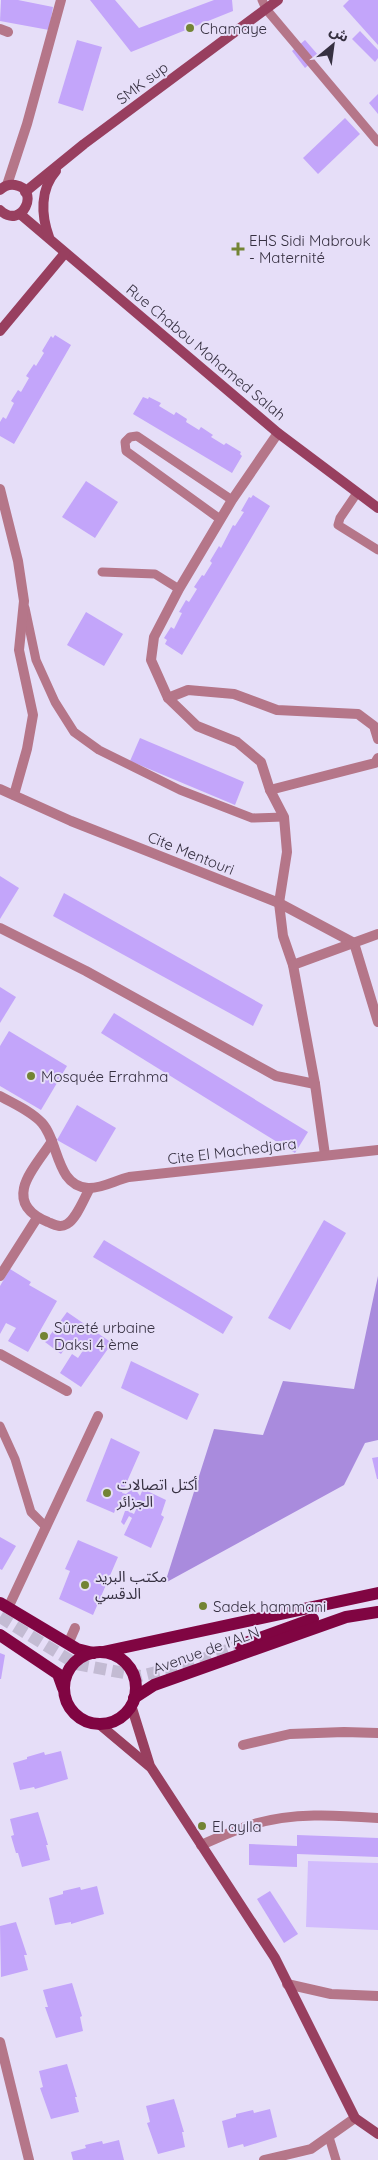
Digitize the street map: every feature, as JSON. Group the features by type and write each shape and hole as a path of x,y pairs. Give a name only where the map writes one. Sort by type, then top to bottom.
{"main road":[{"name":"SMK sup","path":"26,192 69,156 264,4 278,0"},
{"path":"49,238 44,225 42,208 46,188 49,179 69,156"},
{"path":"3,187 17,185 26,192 28,202 24,211 10,215"},
{"name":"Rue Chabou Mohamed Salah","path":"0,210 49,238 278,433 378,508"},
{"path":"0,331 65,253"},
{"path":"64,1692 64,1681 68,1670 75,1662 98,1653 378,1593"},
{"path":"240,1645 344,1609 378,1601"},
{"path":"4,1605 77,1649 122,1660 129,1668 136,1688 133,1701 127,1711 115,1720 99,1724"},
{"name":"Avenue de l'ALN","path":"133,1701 154,1685 346,1617 378,1612"},
{"path":"0,1635 58,1674 68,1705 74,1713 81,1719 99,1724 150,1766 275,1958 355,2118 378,2134"},
{"path":"133,1701 150,1766"}],"street":[{"path":"3,187 27,124 61,0"},
{"path":"278,433 232,500 178,589 154,637 151,660 168,698 198,726 237,742 261,762 270,790 284,817 287,852 279,903 283,936 293,965 315,1084 325,1155"},
{"path":"0,489 18,561 24,600 19,650 33,715 27,749 14,796"},
{"path":"168,698 188,690 234,694 277,710 358,714 374,726 378,739"},
{"path":"270,790 375,763 378,758"},
{"name":"Cite Mentouri","path":"0,789 71,822 279,903 354,943"},
{"path":"0,928 86,971 276,1076 315,1084"},
{"path":"293,965 378,934"},
{"path":"354,943 377,1016"},
{"path":"0,1096 41,1122 52,1141 66,1176 74,1183 90,1188 73,1218 66,1224 58,1226 37,1218 26,1207 24,1188 52,1141"},
{"name":"Cite El Machedjara","path":"90,1188 129,1178 378,1150"},
{"path":"0,1276 37,1218"},
{"path":"0,1354 67,1391"},
{"path":"4,1605 46,1526 98,1416"},
{"path":"68,1644 75,1628"},
{"path":"243,1745 290,1734 378,1733"},
{"path":"201,1845 252,1824 285,1819 341,1816 378,1818"},
{"path":"287,1984 331,1994 378,1996"},
{"path":"0,2042 29,2160"},
{"path":"264,2160 311,2148 355,2118"}],"lane":[{"path":"264,4 378,142"},
{"path":"220,519 126,451 125,442 130,437 137,436 232,500"},
{"path":"357,492 340,518 338,525 378,550"},
{"path":"102,572 155,574 178,589"},
{"path":"24,600 36,660 55,702 74,732 99,750 171,785 252,818 284,817"},
{"path":"0,1426 15,1459 32,1512 46,1526"},
{"path":"329,2137 336,2160"}],"shaded area":[{"path":"378,1276 378,1440 365,1443 344,1485 165,1583 214,1429 263,1435 283,1381 354,1389"},
{"path":"308,1861 378,1863 378,1930 306,1927"}],"building":[{"path":"1,0 18,0 53,7 49,30 0,21"},
{"path":"90,0 115,0 139,28 214,0 232,0 233,11 131,52"},
{"path":"349,0 378,0 378,45 343,6"},
{"path":"360,31 378,50 378,58 375,62 352,39"},
{"path":"77,40 102,47 83,111 58,103"},
{"path":"305,40 319,56 305,68 292,51"},
{"path":"378,94 378,114 369,103"},
{"path":"345,118 360,134 318,174 303,158"},
{"path":"55,335 71,345 14,444 0,436 0,422 3,417 6,419 14,403 11,401 18,390 21,392 29,378 26,376 34,364 36,366 51,336 53,338"},
{"path":"143,397 148,399 149,397 161,403 159,406 174,415 176,412 187,419 186,422 199,430 201,427 213,435 211,437 241,452 242,456 232,473 133,414"},
{"path":"86,481 118,502 95,538 62,517"},
{"path":"253,495 270,506 182,655 165,644 167,640 164,638 171,627 174,629 182,613 179,612 186,600 189,602 197,589 194,587 202,575 204,576 219,546 221,548 233,525 235,526 244,512 241,511 249,497 251,498"},
{"path":"86,612 123,634 104,666 67,645"},
{"path":"140,738 244,782 235,805 130,761"},
{"path":"0,876 19,888 0,919"},
{"path":"64,893 263,1005 253,1026 53,916"},
{"path":"0,987 16,997 0,1023"},
{"path":"114,1013 308,1132 295,1153 101,1033"},
{"name":"Mosquée Errahma","path":"9,1031 67,1066 41,1110 0,1086 0,1046"},
{"path":"77,1105 116,1128 96,1162 57,1140"},
{"path":"324,1220 346,1233 290,1330 268,1318"},
{"path":"104,1240 233,1317 223,1334 93,1257"},
{"path":"10,1269 31,1282 29,1285 57,1301 28,1352 8,1341 16,1328 6,1323 0,1334 0,1286"},
{"path":"67,1312 112,1343 81,1387 60,1373 72,1354 78,1358 84,1349 71,1340 61,1354 45,1342"},
{"path":"131,1361 199,1394 187,1420 121,1388"},
{"name":"أكتل اتصالات الجزائر","path":"111,1438 140,1452 122,1493 126,1494 131,1490 136,1490 140,1496 143,1489 166,1500 161,1515 164,1517 151,1548 124,1535 132,1518 129,1516 124,1525 121,1522 125,1511 134,1514 139,1503 129,1508 116,1508 114,1513 86,1501"},
{"path":"378,1457 378,1479 377,1479 372,1458"},
{"path":"0,1537 16,1546 2,1570 0,1569"},
{"name":"مكتب البريد الدقسي","path":"78,1540 118,1557 93,1615 59,1599 70,1571 65,1569"},
{"path":"0,1653 5,1655 1,1679 0,1679"},
{"path":"61,1751 68,1779 35,1789 34,1787 20,1790 13,1763 44,1752 45,1755"},
{"path":"38,1812 48,1845 46,1845 50,1860 22,1867 11,1836 14,1835 10,1819"},
{"path":"297,1835 378,1838 378,1857 297,1854 297,1867 249,1865 249,1844 297,1846"},
{"path":"97,1886 104,1914 71,1924 71,1922 55,1925 49,1898 63,1894 63,1891 80,1887 81,1890"},
{"path":"270,1891 298,1934 284,1943 257,1899"},
{"path":"16,1922 27,1955 24,1955 28,1970 1,1977 0,1926"},
{"path":"72,1983 82,2016 80,2017 83,2031 56,2038 45,2007 48,2007 43,1990"},
{"path":"67,2064 77,2097 75,2097 79,2112 51,2119 40,2088 43,2087 39,2071"},
{"path":"174,2099 184,2132 182,2132 185,2147 158,2154 147,2123 150,2122 146,2106"},
{"path":"270,2109 277,2137 244,2147 243,2144 228,2148 222,2121 236,2117 236,2114 253,2110 254,2113"},
{"path":"119,2140 124,2160 73,2160 71,2152 86,2148 85,2145 102,2141 103,2144"}],"tunnel":[{"path":"0,1617 76,1664 140,1676 190,1664 240,1645"}],"place":[{"name":"Chamaye","path":"190,28"},
{"name":"EHS Sidi Mabrouk - Maternité","path":"238,249"},
{"name":"Mosquée Errahma","path":"31,1076"},
{"name":"Sûreté urbaine Daksi 4 ème","path":"44,1336"},
{"name":"أكتل اتصالات الجزائر","path":"107,1493"},
{"name":"مكتب البريد الدقسي","path":"85,1585"},
{"name":"Sadek hammani","path":"203,1606"},
{"name":"El aylla","path":"202,1826"}]}
